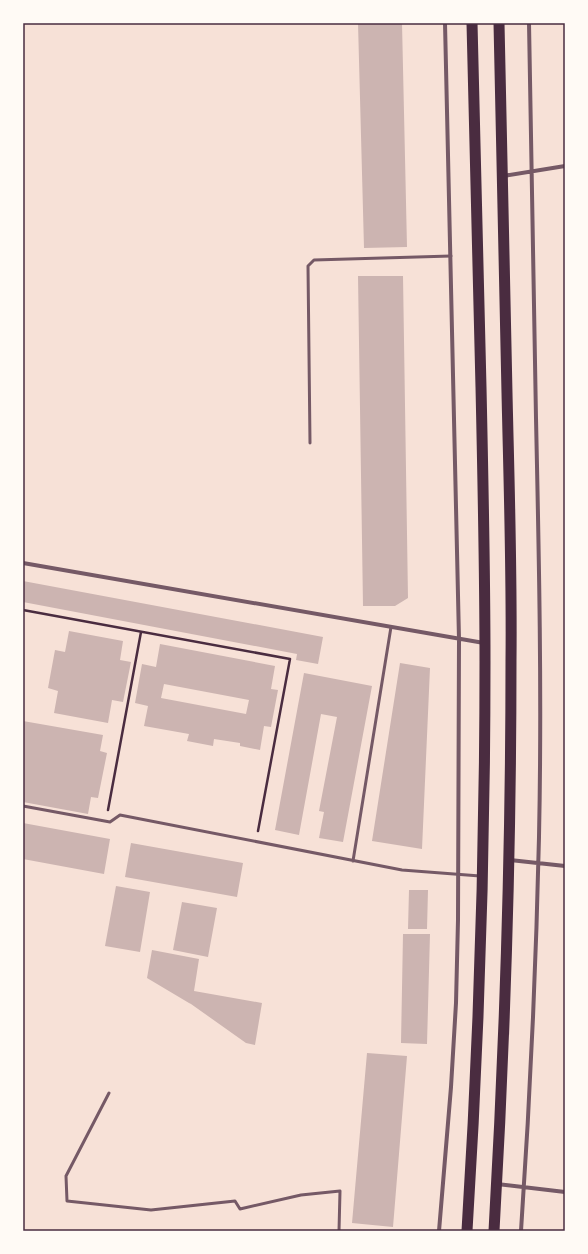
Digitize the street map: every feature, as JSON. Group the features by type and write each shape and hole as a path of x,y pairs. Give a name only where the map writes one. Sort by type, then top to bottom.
{"highway":[{"path":"468,1231 481,951 485,643 472,23"},
{"path":"494,1231 506,991 511,634 510,519 499,23"}],"street":[{"path":"439,1231 451,1095 455,1011 458,874 459,638 446,23"},
{"path":"521,1231 535,980 540,675 529,23"},
{"path":"502,176 565,166"},
{"path":"23,563 485,643"},
{"path":"509,860 565,866"},
{"path":"497,1184 565,1192"}],"lane":[{"path":"310,443 308,266 314,260 450,256"},
{"path":"353,861 391,627"},
{"path":"23,806 106,822 110,822 120,815 402,870 483,876"},
{"path":"109,1093 66,1176 67,1201 151,1210 235,1201 240,1209 301,1195 340,1191 339,1231"}],"path":[{"path":"23,610 290,660 256,842"},
{"path":"106,822 141,632"}],"building":[{"path":"358,23 402,23 407,247 364,248"},
{"path":"358,276 403,276 408,598 395,606 363,606"},
{"path":"23,581 323,637 318,664 296,660 297,654 23,602"},
{"path":"69,631 123,641 120,660 131,662 123,702 112,700 108,723 54,713 58,691 48,688 55,650 65,652"},
{"path":"160,644 275,666 271,689 278,690 271,727 264,726 260,750 240,746 240,743 214,739 213,746 187,741 189,734 144,726 148,706 135,703 142,664 156,667","holes":["164,684 249,700 246,714 161,698"]},
{"path":"400,663 430,668 422,849 372,841"},
{"path":"304,673 372,686 343,842 319,838 324,812 319,811 337,717 321,714 299,835 275,830"},
{"path":"23,721 103,735 100,751 107,753 98,798 91,797 88,814 23,802"},
{"path":"23,823 110,839 104,874 23,859"},
{"path":"131,843 243,863 237,897 125,877"},
{"path":"116,886 150,892 140,952 105,946"},
{"path":"409,890 428,890 427,929 408,929"},
{"path":"182,902 217,908 208,957 173,950"},
{"path":"403,934 430,934 427,1044 401,1043"},
{"path":"152,950 199,959 194,991 262,1003 255,1045 246,1043 191,1004 147,978"},
{"path":"367,1053 407,1056 393,1227 352,1223"}]}
